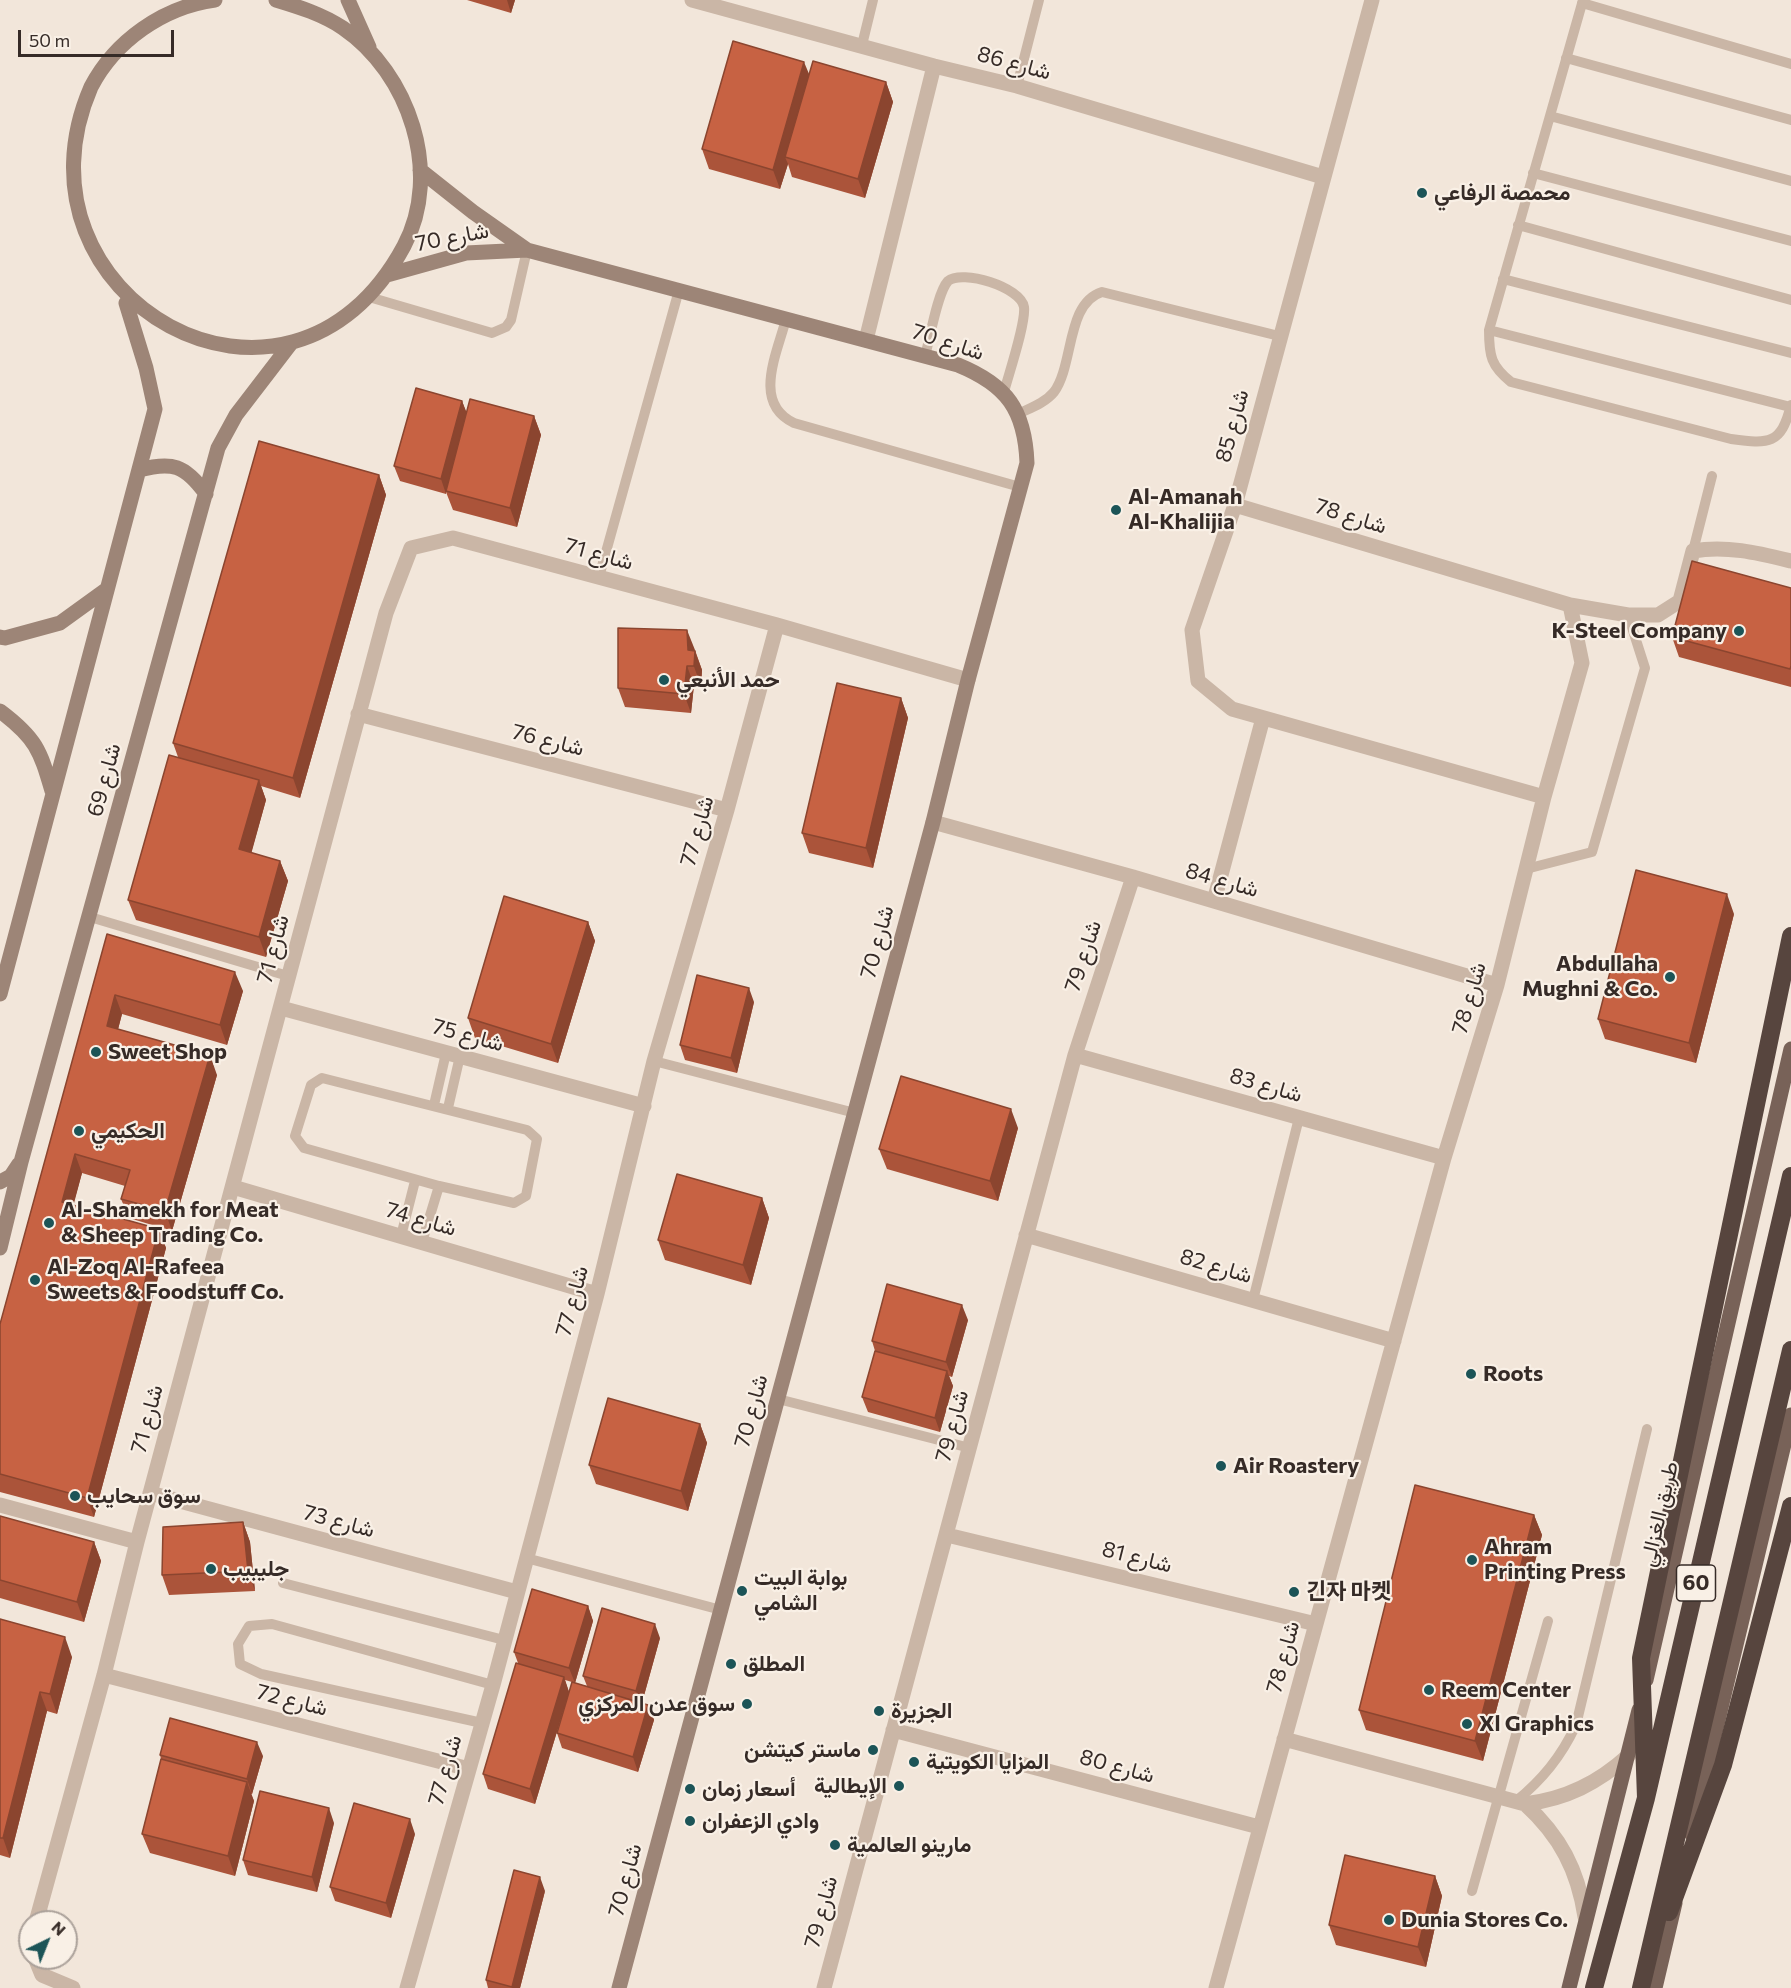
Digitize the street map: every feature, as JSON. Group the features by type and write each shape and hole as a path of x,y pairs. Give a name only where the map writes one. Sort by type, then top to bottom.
{"highway":[{"path":"1646,1798 1641,1658 1791,936"},
{"name":"60","path":"1594,1988 1646,1798 1791,1176"},
{"name":"60","path":"1641,1988 1791,1350"},
{"path":"1645,1968 1650,1961 1723,1765 1791,1506"}],"main road":[{"name":"طريق الغزالي","path":"1569,1988 1585,1917 1629,1755 1791,1049"},
{"path":"1655,1988 1791,1415"}],"street":[{"path":"206,1 161,17 119,49 98,73 79,110 69,151 69,193 79,234 98,271 126,303 162,328 204,344 248,349 292,342 334,325 369,297 387,275 406,243 417,207 420,170 416,138 407,106 392,78 372,52 344,28 310,10 276,0"},
{"path":"348,0 372,52"},
{"name":"شارع 86","path":"692,0 933,66 1017,86 1323,177"},
{"name":"شارع 85","path":"1372,0 1235,505 1192,630 1198,681 1232,709 1544,797"},
{"path":"866,340 933,66"},
{"name":"شارع 70","path":"420,170 473,212 527,250"},
{"name":"شارع 70","path":"387,275 466,253 527,250 926,356 983,375 1004,392 1018,414 1026,438 1027,463 968,680 933,822 619,1988"},
{"name":"شارع 69","path":"0,994 155,409 147,368 126,303"},
{"name":"شارع 69","path":"0,1248 21,1162 218,448 236,415 292,342"},
{"path":"139,470 162,464 182,470 196,481 206,494"},
{"name":"شارع 78","path":"1216,1988 1444,1158 1497,985 1544,797 1582,663 1570,605 1235,505"},
{"name":"شارع 71","path":"39,1910 104,1675 137,1542 358,714 386,613 411,548 453,538 777,625 968,680"},
{"path":"1570,605 1628,615 1658,615 1680,601 1693,550 1708,548 1745,550 1791,561"},
{"path":"0,637 5,638 60,623 107,590"},
{"name":"شارع 77","path":"407,1988 493,1685 597,1294 654,1060 727,810 777,625"},
{"path":"0,711 18,725 41,752 53,794"},
{"name":"شارع 76","path":"358,714 727,810"},
{"path":"1214,901 1263,718"},
{"name":"شارع 84","path":"933,822 1133,877 1497,985"},
{"name":"شارع 79","path":"824,1988 1075,1055 1133,877"},
{"name":"شارع 75","path":"280,1008 644,1106"},
{"name":"شارع 83","path":"1075,1055 1444,1158"},
{"path":"0,1182 11,1176 21,1162"},
{"name":"شارع 74","path":"233,1187 597,1294"},
{"name":"شارع 82","path":"1026,1235 1394,1341"},
{"name":"شارع 73","path":"150,1493 517,1592"},
{"path":"0,1505 137,1542"},
{"name":"شارع 81","path":"947,1535 1316,1624"},
{"name":"شارع 72","path":"104,1675 469,1768"},
{"name":"شارع 80","path":"893,1730 1259,1827"},
{"path":"1284,1739 1520,1803 1563,1797 1599,1780 1629,1755"},
{"path":"1520,1803 1555,1836 1567,1854 1579,1885 1585,1917"},
{"path":"40,1970 42,1975 73,1988"}],"lane":[{"path":"862,45 873,0"},
{"path":"1017,86 1039,0"},
{"path":"1489,330 1791,406 1785,428 1777,437 1759,443 1731,439 1511,382 1494,368 1489,345 1489,330 1582,2 1791,63"},
{"path":"1566,58 1791,120"},
{"path":"1550,116 1791,181"},
{"path":"1533,173 1791,241"},
{"path":"1518,225 1791,300"},
{"path":"369,297 492,333 500,332 511,320 527,250"},
{"path":"926,356 943,288 952,279 965,276 1010,289 1021,298 1024,312 1004,392"},
{"path":"1503,279 1791,353"},
{"path":"600,578 679,290"},
{"path":"1018,414 1041,403 1054,392 1081,310 1093,295 1102,292 1279,336"},
{"path":"786,319 769,394 774,407 782,417 794,423 1020,487"},
{"path":"1693,550 1712,476"},
{"path":"1526,869 1592,852 1645,668 1628,615"},
{"path":"90,917 288,976"},
{"path":"434,1105 453,1054"},
{"path":"448,1108 453,1054"},
{"path":"654,1060 855,1113"},
{"path":"322,1078 448,1108 527,1130 537,1139 526,1196 514,1203 415,1181 304,1148 295,1136 311,1085 322,1078"},
{"path":"1253,1300 1299,1118"},
{"path":"401,1236 415,1181"},
{"path":"422,1242 439,1186"},
{"path":"778,1399 970,1448"},
{"path":"1520,1803 1557,1760 1576,1725 1647,1429"},
{"path":"526,1558 721,1610"},
{"path":"283,1583 504,1640"},
{"path":"1472,1891 1548,1621"},
{"path":"482,1723 261,1674 240,1664 238,1644 249,1626 272,1624 493,1685"}],"building":[{"path":"733,41 804,62 773,170 702,149"},
{"path":"813,61 886,82 858,179 785,157"},
{"path":"416,388 462,401 441,479 394,466"},
{"path":"470,399 534,416 510,508 446,491"},
{"path":"259,441 379,475 293,778 173,743"},
{"name":"K-Steel Company","path":"1692,561 1791,588 1790,669 1672,637"},
{"name":"حمد الأنبعي","path":"618,628 687,630 688,650 695,651 694,666 687,666 684,694 618,688"},
{"path":"837,683 901,698 866,848 802,833"},
{"path":"169,755 259,780 239,849 280,861 259,937 128,900"},
{"name":"Abdullaha Mughni & Co.","path":"1636,870 1727,894 1689,1043 1598,1019"},
{"path":"504,896 588,922 551,1044 468,1018"},
{"path":"107,934 235,972 220,1025 115,995 107,1026 210,1055 165,1211 121,1199 130,1170 75,1154 62,1202 159,1229 87,1498 0,1474 0,1324"},
{"path":"697,975 749,988 731,1058 680,1045"},
{"path":"901,1076 1011,1109 990,1181 879,1149"},
{"path":"677,1174 762,1198 743,1265 658,1240"},
{"path":"887,1284 962,1305 946,1362 872,1341"},
{"path":"875,1351 947,1371 935,1418 862,1397"},
{"path":"608,1398 700,1424 681,1491 589,1465"},
{"path":"1415,1485 1534,1515 1475,1741 1359,1710"},
{"path":"0,1516 94,1542 77,1602 0,1580"},
{"path":"243,1522 248,1571 162,1575 163,1527"},
{"path":"532,1589 588,1606 569,1668 514,1652"},
{"path":"602,1608 655,1624 636,1691 583,1676"},
{"path":"0,1619 65,1637 50,1694 40,1692 3,1838 0,1838"},
{"path":"516,1663 564,1677 530,1789 483,1774"},
{"path":"572,1682 648,1705 633,1757 557,1733"},
{"path":"170,1718 257,1742 247,1779 160,1755"},
{"path":"161,1759 247,1782 228,1856 142,1834"},
{"path":"260,1791 329,1808 312,1877 243,1860"},
{"path":"354,1803 410,1819 386,1903 330,1887"},
{"name":"Dunia Stores Co.","path":"1345,1855 1435,1876 1418,1947 1329,1925"},
{"path":"514,1870 540,1877 512,1987 486,1980"}],"place":[{"name":"محمصة الرفاعي","path":"1422,193"},
{"name":"Al-Amanah Al-Khalijia","path":"1116,510"},
{"name":"K-Steel Company","path":"1739,631"},
{"name":"حمد الأنبعي","path":"664,680"},
{"name":"Abdullaha Mughni & Co.","path":"1670,977"},
{"name":"Sweet Shop","path":"96,1052"},
{"name":"الحكيمي","path":"79,1131"},
{"name":"Al-Shamekh for Meat & Sheep Trading Co.","path":"49,1223"},
{"name":"Al-Zoq Al-Rafeea Sweets & Foodstuff Co.","path":"35,1280"},
{"name":"Roots","path":"1471,1374"},
{"name":"Air Roastery","path":"1221,1466"},
{"name":"سوق سحايب","path":"75,1496"},
{"name":"Ahram Printing Press","path":"1472,1560"},
{"name":"جليبيب","path":"211,1569"},
{"name":"بوابة البيت الشامي","path":"742,1591"},
{"name":"긴자 마켓","path":"1294,1592"},
{"name":"المطلق","path":"731,1664"},
{"name":"Reem Center","path":"1429,1690"},
{"name":"سوق عدن المركزي","path":"747,1704"},
{"name":"الجزيرة","path":"879,1711"},
{"name":"Xl Graphics","path":"1467,1724"},
{"name":"ماستر كيتشن","path":"873,1750"},
{"name":"المزايا الكويتية","path":"914,1762"},
{"name":"الإيطالية","path":"899,1786"},
{"name":"أسعار زمان","path":"690,1789"},
{"name":"وادي الزعفران","path":"690,1821"},
{"name":"مارينو العالمية","path":"835,1845"},
{"name":"Dunia Stores Co.","path":"1389,1920"}]}
